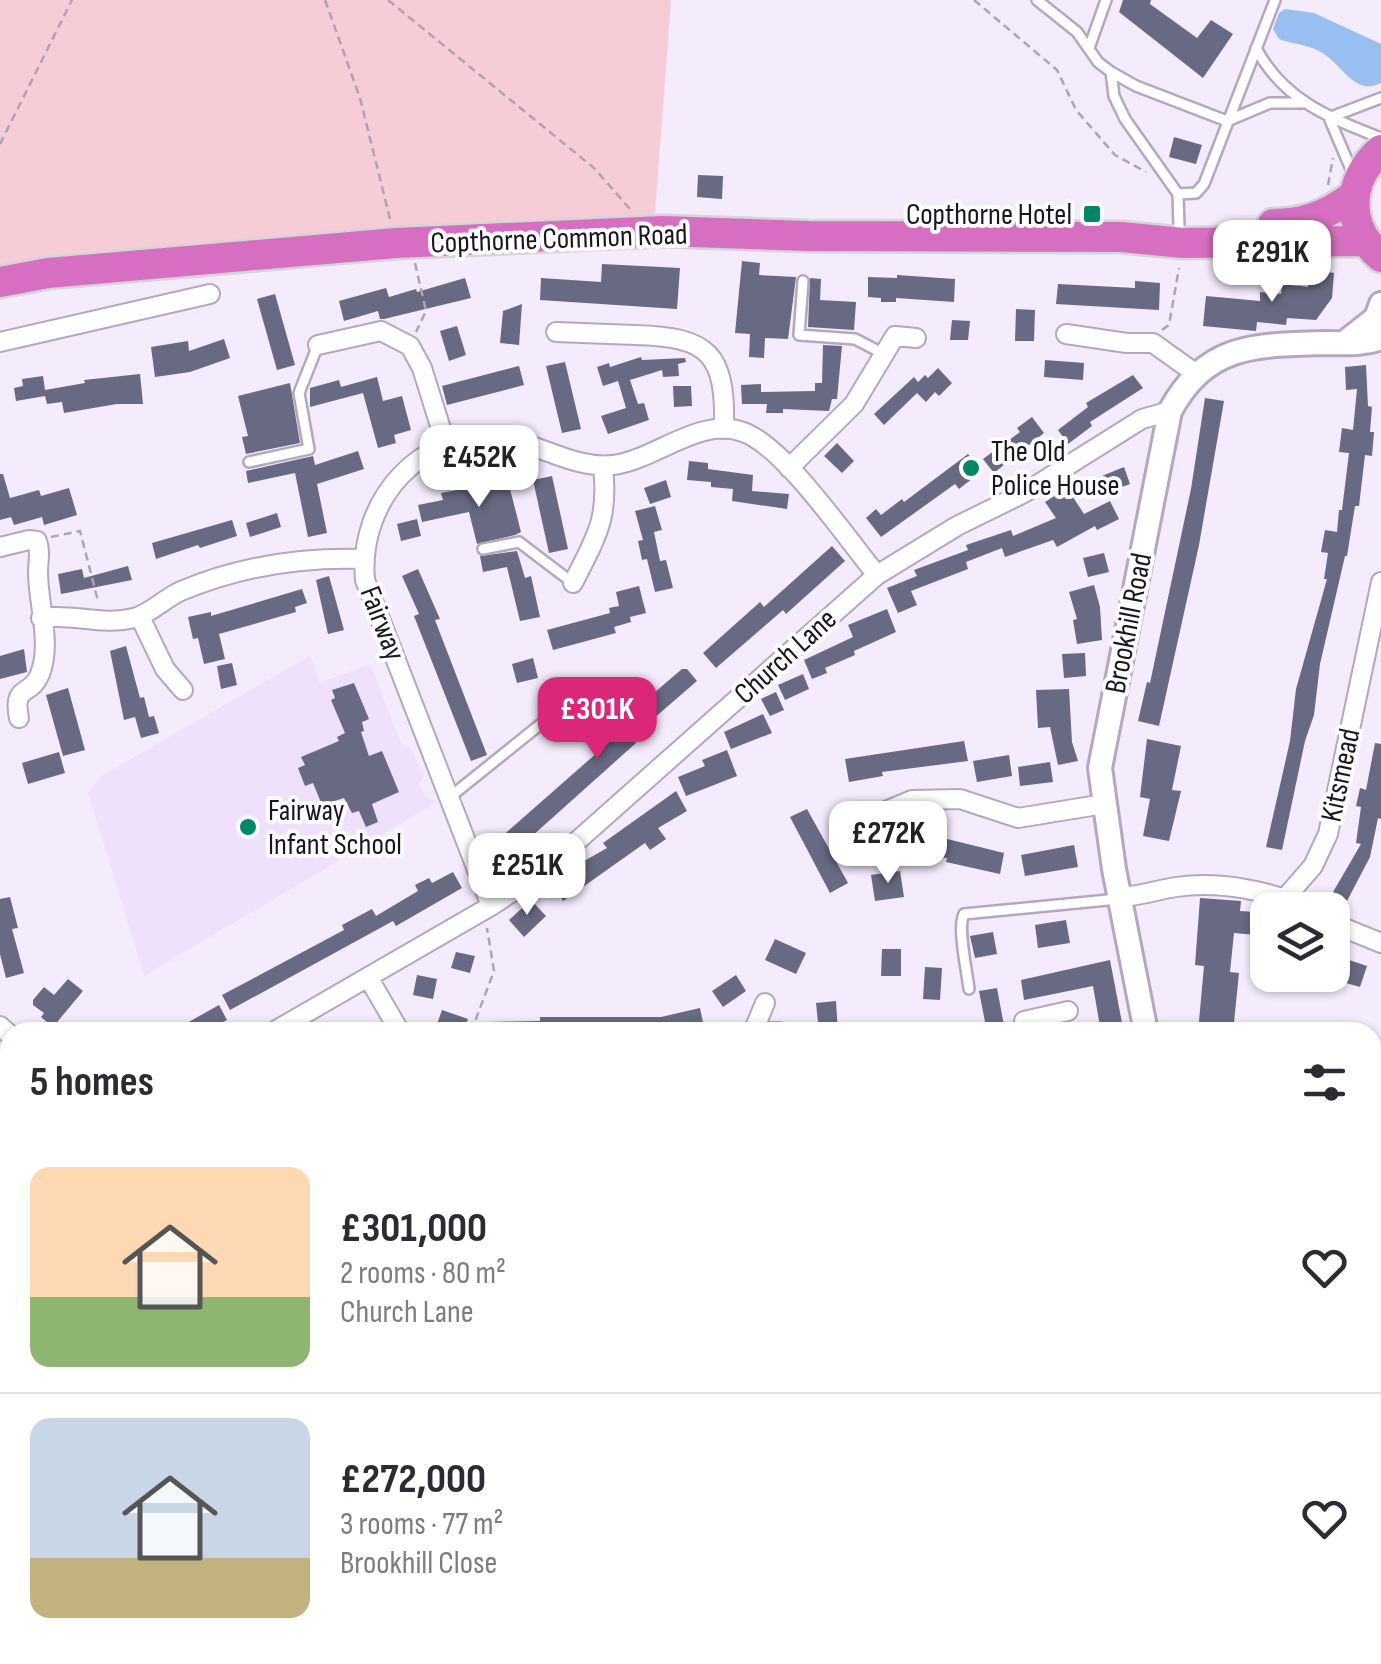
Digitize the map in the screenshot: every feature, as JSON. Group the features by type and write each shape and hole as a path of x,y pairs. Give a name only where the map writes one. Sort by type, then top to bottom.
{"highway":[{"path":"1373,249 1357,226 1345,190 1381,150"},
{"name":"Copthorne Common Road","path":"0,282 67,271 403,243 639,232 1181,235 1302,224 1324,215 1345,190"},
{"name":"Copthorne Common Road","path":"1181,235 1373,249"}],"street":[{"path":"0,342 210,294"},
{"path":"1344,343 1376,318 1381,304"},
{"path":"318,345 381,330 410,346 422,368 446,445"},
{"path":"556,332 672,336 703,348 715,362 720,378 725,402 724,429 742,431 768,446 877,575"},
{"path":"1066,334 1085,343 1153,343 1195,373 1217,358 1248,348 1362,344 1381,338"},
{"path":"789,468 854,404 896,336 916,338"},
{"name":"Brookhill Road","path":"1144,1022 1100,768 1170,411 1195,373"},
{"name":"Church Lane","path":"290,1022 541,874 877,575 958,526 1024,493 1142,419 1170,411"},
{"name":"Fairway","path":"486,909 450,797 366,580 364,560 371,522 396,478 419,458 446,445 503,439 573,462 603,466 622,464 704,432 724,429"},
{"path":"573,583 594,545 604,514 603,466"},
{"path":"0,548 37,540 44,631 42,666 40,676 16,698 18,718"},
{"path":"41,618 103,622 140,617 180,592 241,571 316,560 364,560"},
{"name":"Kitsmead","path":"1290,892 1313,866 1328,834 1381,582"},
{"path":"140,617 165,669 182,690"},
{"path":"862,821 912,800 960,799 1018,818 1104,804"},
{"path":"1121,898 1196,885 1250,892"},
{"path":"1350,930 1381,943"},
{"path":"368,977 394,1022"},
{"path":"756,1022 765,1002"},
{"path":"1024,1022 1068,1010"}],"lane":[{"path":"1037,0 1077,32 1110,72 1226,121 1270,103 1302,103"},
{"path":"1088,48 1106,0"},
{"path":"1178,194 1196,193 1204,184 1275,0"},
{"path":"1256,48 1262,60 1302,103 1381,138"},
{"path":"1110,72 1119,107 1178,194 1181,235"},
{"path":"1329,118 1381,98"},
{"path":"1329,118 1345,190"},
{"path":"804,281 799,335 855,339 884,354"},
{"path":"249,462 309,449 300,394 318,345"},
{"path":"483,548 520,542 573,583"},
{"path":"450,797 552,716 552,700"},
{"path":"969,990 959,928 964,914 1121,898"}],"path":[{"path":"0,144 72,0"},
{"path":"325,0 360,98 426,311 410,346"},
{"path":"388,0 594,168 639,221 639,232"},
{"path":"974,0 1057,70 1076,110 1115,155 1146,172 1157,167"},
{"path":"1335,146 1345,190"},
{"path":"1153,343 1155,335 1169,326 1181,235"},
{"path":"37,540 80,531 103,622"},
{"path":"475,1022 494,971 486,909"}],"shaded area":[{"path":"0,0 671,0 654,226 0,282"},
{"name":"Fairway Infant School","path":"311,655 319,683 370,664 401,743 411,748 424,775 419,785 425,796 437,802 144,976 88,792 103,775"}],"water":[{"path":"1285,9 1314,13 1381,44 1381,83 1371,86 1355,82 1319,51 1279,39 1273,29 1279,13"}],"building":[{"path":"1123,0 1151,0 1150,4 1197,38 1211,20 1233,34 1203,78 1119,12"},
{"path":"1174,137 1202,145 1196,164 1169,157"},
{"path":"698,175 723,176 722,199 697,197"},
{"path":"742,261 760,263 759,275 796,277 788,339 765,338 764,358 749,357 750,334 735,333"},
{"path":"602,264 680,268 677,309 540,300 541,278 601,282"},
{"path":"1310,270 1334,273 1332,298 1316,320 1287,318 1286,325 1257,322 1256,331 1203,326 1206,296 1260,301 1260,292 1281,294 1282,284 1308,287"},
{"path":"868,277 955,279 954,302 896,298 896,302 881,302 881,298 868,297"},
{"path":"465,278 471,298 384,319 380,319 378,311 344,321 339,301 386,288 389,297 416,289 417,292"},
{"path":"810,278 821,279 820,300 856,302 854,330 808,327"},
{"path":"1135,281 1160,283 1159,310 1056,304 1058,284 1135,288"},
{"path":"275,294 295,365 277,370 257,299"},
{"path":"522,304 519,345 500,343 503,311"},
{"path":"1016,309 1035,310 1034,341 1015,341"},
{"path":"952,320 970,321 968,340 950,340"},
{"path":"457,326 466,355 449,361 440,331"},
{"path":"224,339 230,358 190,372 155,377 151,347 188,341 189,351"},
{"path":"823,345 842,346 837,399 832,399 829,411 783,409 783,413 766,413 767,404 742,404 741,385 761,384 761,392 815,391 815,383 822,383"},
{"path":"641,357 685,358 686,362 678,364 679,376 663,377 662,370 630,380 638,404 644,403 649,420 608,434 601,416 626,408 618,381 603,386 597,367"},
{"path":"1045,360 1084,363 1083,380 1044,377"},
{"path":"565,362 581,429 562,433 546,366"},
{"path":"1366,365 1368,406 1372,407 1370,432 1374,432 1372,456 1365,455 1359,506 1355,506 1347,556 1320,664 1314,715 1282,850 1266,847 1290,741 1296,689 1327,579 1328,553 1321,552 1325,530 1337,532 1342,510 1349,453 1339,452 1342,428 1353,430 1357,389 1346,390 1345,367"},
{"path":"519,366 524,385 447,405 442,386"},
{"path":"938,368 952,383 939,396 935,392 926,402 917,393 884,425 874,414 914,377 918,382"},
{"path":"140,374 143,404 64,413 62,402 47,404 45,396 16,401 14,388 23,386 22,379 43,376 45,390 85,383 84,380"},
{"path":"1133,375 1143,388 1090,422 1092,426 1068,444 1058,430 1088,407 1086,403"},
{"path":"377,377 383,401 402,396 411,430 394,435 396,443 378,448 363,393 310,407 310,388 339,380 341,387"},
{"path":"290,383 300,443 246,454 242,437 248,436 238,396"},
{"path":"673,386 691,386 692,406 674,407"},
{"path":"1205,398 1224,401 1199,545 1159,726 1138,721 1147,682 1150,683 1191,489"},
{"path":"1032,417 1044,433 994,473 983,459 1020,432 1017,428"},
{"path":"837,443 854,461 842,473 824,456"},
{"path":"358,451 364,469 317,484 327,533 308,537 295,473 248,483 246,471 313,456 315,465"},
{"path":"968,454 982,471 959,489 955,484 881,537 866,518 876,509 881,515 902,499 904,502"},
{"path":"689,461 708,463 708,469 753,475 752,491 789,494 787,509 732,501 733,489 687,480"},
{"path":"1124,467 1130,484 1103,494 1097,478"},
{"path":"0,474 10,498 39,490 41,496 69,488 77,515 44,525 42,517 14,525 11,517 0,520"},
{"path":"552,476 568,549 549,553 533,480"},
{"path":"666,480 671,497 650,504 644,488"},
{"path":"508,481 521,532 515,535 477,544 469,512 422,522 418,505 443,500 441,493"},
{"path":"1067,488 1084,514 1110,501 1119,519 1097,530 1095,526 1057,547 1053,540 1005,557 1002,548 966,562 968,569 911,591 917,605 898,613 887,588 917,576 914,570 968,550 966,545 1011,530 1013,536 1056,518 1045,502"},
{"path":"655,506 662,530 654,532 660,561 666,560 673,588 655,592 647,559 642,560 638,541 643,540 635,511"},
{"path":"277,513 281,527 250,537 246,523"},
{"path":"417,519 421,536 401,541 397,524"},
{"path":"232,520 237,536 156,559 152,543"},
{"path":"832,546 845,561 786,614 783,610 716,668 703,653 760,602 764,607"},
{"path":"517,551 525,578 531,576 540,617 520,621 507,567 483,572 480,556"},
{"path":"1104,553 1109,572 1088,577 1083,558"},
{"path":"128,566 132,580 61,594 58,574 82,569 84,578"},
{"path":"418,569 440,619 435,620 487,755 471,761 402,576"},
{"path":"329,576 344,630 328,634 316,580"},
{"path":"1094,585 1102,640 1077,644 1073,620 1077,619 1069,592"},
{"path":"639,586 646,613 614,627 616,633 553,650 547,630 610,613 609,608 619,606 616,592"},
{"path":"302,589 307,603 295,607 296,612 219,634 225,659 204,664 188,617 211,612 211,616"},
{"path":"887,609 896,632 854,651 855,655 825,668 827,673 812,679 804,660 853,637 848,625"},
{"path":"126,646 140,698 144,697 149,717 154,716 159,733 141,738 135,717 124,720 110,651"},
{"path":"24,649 27,672 0,679 0,656"},
{"path":"1085,653 1086,676 1064,678 1062,654"},
{"path":"533,658 538,678 517,683 512,664"},
{"path":"232,663 237,685 221,689 217,666"},
{"path":"682,669 687,669 697,681 631,738 636,743 512,854 499,839 632,722 627,716"},
{"path":"803,674 809,689 785,700 778,685"},
{"path":"354,683 369,719 362,722 361,732 369,756 382,751 399,792 372,804 378,822 366,827 359,811 352,813 344,798 322,805 313,783 305,786 298,768 305,765 301,757 339,741 337,737 345,733 331,700 335,698 332,690"},
{"path":"68,688 85,750 63,756 46,695"},
{"path":"1069,689 1072,742 1078,761 1058,765 1050,727 1038,728 1036,690"},
{"path":"776,692 784,710 770,716 761,699"},
{"path":"763,714 772,733 731,749 724,732"},
{"path":"1147,739 1181,746 1172,790 1181,791 1169,841 1143,836 1150,799 1140,797"},
{"path":"964,741 968,761 882,772 883,776 849,782 845,759"},
{"path":"1375,743 1381,744 1381,819 1378,818 1370,857 1350,895 1350,892 1333,892 1361,844 1356,843 1361,807 1356,806 1360,788 1366,790"},
{"path":"727,750 737,776 686,796 678,777 705,766 702,760"},
{"path":"59,752 65,773 28,784 22,763"},
{"path":"1009,755 1012,776 977,782 973,761"},
{"path":"1050,762 1053,782 1020,786 1018,767"},
{"path":"676,791 687,811 658,828 666,839 650,850 645,843 563,901 554,885 582,869 579,864 607,848 603,843"},
{"path":"807,809 848,883 830,893 790,817"},
{"path":"903,835 939,837 1004,853 1000,874 946,862 947,858 902,855"},
{"path":"1074,845 1078,867 1025,876 1021,855"},
{"path":"900,871 904,897 875,901 871,875"},
{"path":"453,872 462,888 230,1010 222,995 344,930 342,925 372,909 376,916 418,891 415,885 429,878 432,883"},
{"path":"10,897 18,928 12,929 24,973 6,978 0,954 0,899"},
{"path":"1200,898 1241,901 1240,911 1250,912 1250,934 1234,933 1230,972 1239,973 1234,1022 1199,1022 1204,966 1195,965"},
{"path":"531,900 546,916 524,937 509,920"},
{"path":"1066,920 1070,943 1038,948 1035,925"},
{"path":"993,932 997,954 975,958 970,936"},
{"path":"775,939 806,953 796,974 765,960"},
{"path":"882,949 901,949 901,976 881,976"},
{"path":"456,952 475,956 470,973 451,968"},
{"path":"1110,960 1122,1022 1099,1022 1093,986 1024,1000 1021,980"},
{"path":"1350,960 1367,966 1360,987 1350,984"},
{"path":"925,967 942,968 940,1000 923,999"},
{"path":"417,975 437,979 433,999 413,995"},
{"path":"736,975 746,991 723,1007 712,991"},
{"path":"68,979 83,991 57,1022 47,1022 33,1000 44,987 54,995"},
{"path":"997,988 1003,1022 985,1022 979,991"},
{"path":"836,1001 837,1022 818,1022 816,1003"},
{"path":"219,1005 227,1020 223,1022 189,1022"},
{"path":"700,1008 703,1022 484,1022 540,1021 540,1017 661,1017"},
{"path":"442,1010 468,1019 467,1022 438,1022"}],"place":[{"name":"Copthorne Hotel","path":"1092,214"},
{"name":"The Old Police House","path":"971,468"},
{"name":"Fairway Infant School","path":"248,827"}]}
